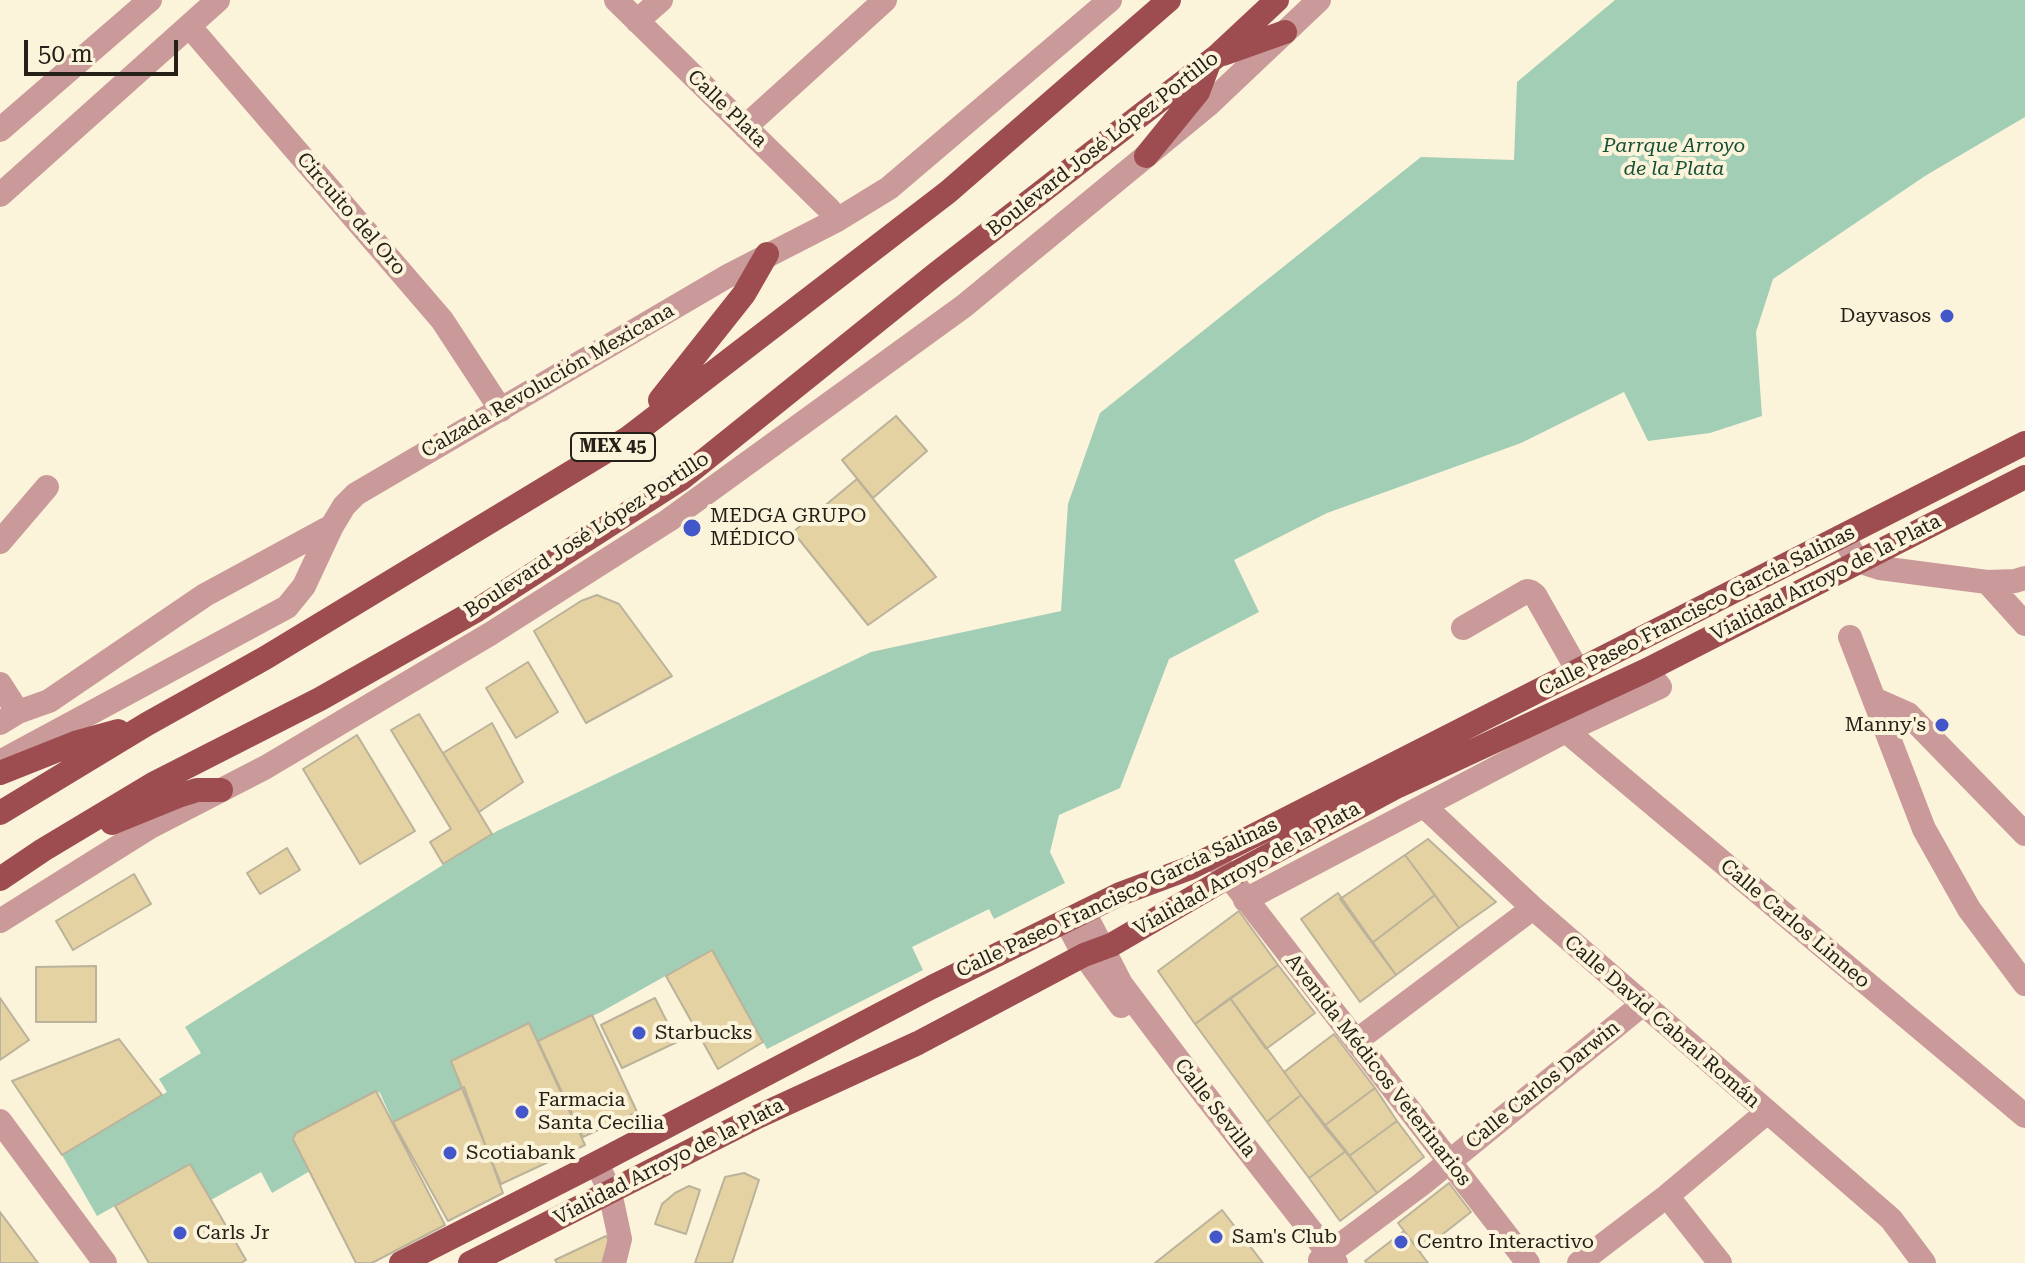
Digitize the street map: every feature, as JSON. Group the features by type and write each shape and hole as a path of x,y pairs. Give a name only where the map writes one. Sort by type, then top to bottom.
{"main road":[{"name":"MEX 45","path":"0,813 147,724 265,658 628,438 948,192 1169,0"},
{"name":"Boulevard José López Portillo","path":"0,879 153,784 320,699 477,610 681,479 950,263 1213,58 1277,0"},
{"path":"1146,156 1198,92 1213,58 1285,32"},
{"path":"628,438 744,294 767,254"},
{"name":"Calle Paseo Francisco García Salinas","path":"401,1263 932,987 1120,894 1190,868 2025,443"},
{"name":"Vialidad Arroyo de la Plata","path":"470,1263 757,1117 918,1043 1094,952 1398,786 1647,670 2025,477"},
{"path":"0,773 78,742 147,724"},
{"path":"43,850 181,795 197,790 221,790"}],"street":[{"path":"0,130 150,0"},
{"path":"0,195 218,0"},
{"name":"Calle Plata","path":"616,0 837,220"},
{"path":"637,21 661,0"},
{"path":"745,127 885,0"},
{"name":"Calzada Revolución Mexicana","path":"0,762 287,607 304,586 344,506 367,486 767,254 837,220 889,188 1110,0"},
{"path":"0,921 150,827 266,767 490,634 669,520 925,336 1208,105 1319,0"},
{"name":"Circuito del Oro","path":"190,27 442,320 501,410"},
{"path":"0,542 47,487"},
{"path":"0,684 9,717 49,701 205,595 332,526"},
{"path":"1843,538 1858,561 1880,568 1987,582 2025,578"},
{"path":"1987,582 2025,624"},
{"path":"1463,628 1527,591 1531,592 1578,671"},
{"path":"1850,637 1924,829 1969,909 2025,984"},
{"path":"1245,900 1566,731 1660,687 1647,670"},
{"path":"1874,699 1908,714 2025,834"},
{"name":"Calle Carlos Linneo","path":"1566,731 2025,1116"},
{"name":"Calle David Cabral Román","path":"1424,806 1533,908 1891,1219 1924,1263"},
{"name":"Avenida Médicos Veterinarios","path":"1214,855 1245,900 1528,1263"},
{"path":"1356,1041 1533,908"},
{"name":"Calle Sevilla","path":"1075,916 1094,952 1229,1149 1327,1260"},
{"name":"Calle Carlos Darwin","path":"1327,1260 1643,1004"},
{"path":"1579,1263 1667,1196 1766,1113"},
{"path":"0,1121 105,1263"},
{"path":"597,1163 610,1192 620,1239 614,1263"},
{"path":"1667,1196 1720,1263"}],"green space":[{"name":"Parrque Arroyo de la Plata","path":"1615,0 2025,0 2025,117 1925,176 1773,279 1756,332 1762,416 1710,433 1648,441 1624,392 1521,443 1327,513 1234,560 1259,612 1169,659 1120,788 1059,815 1050,852 1065,883 994,919 989,909 912,947 923,970 767,1049 712,950 601,1012 538,1041 529,1023 452,1061 464,1087 393,1122 380,1093 376,1091 296,1133 293,1139 310,1171 272,1193 261,1172 211,1200 190,1164 97,1216 62,1155 167,1092 159,1079 201,1053 185,1027 497,831 871,652 1061,611 1068,504 1100,413 1421,157 1514,160 1517,82"}],"building":[{"path":"896,416 927,451 873,498 842,460"},
{"path":"857,479 936,577 868,625 793,532"},
{"path":"597,595 619,604 672,676 586,723 534,631 581,601"},
{"path":"528,662 558,712 516,738 486,688"},
{"path":"419,714 492,834 443,864 430,842 451,829 391,730"},
{"path":"492,723 523,782 479,812 443,753"},
{"path":"357,735 415,831 360,864 303,769"},
{"path":"1428,839 1496,902 1459,928 1405,855"},
{"path":"287,848 300,870 260,894 247,873"},
{"path":"1405,855 1435,895 1372,943 1340,899"},
{"path":"134,874 151,904 73,950 56,921"},
{"path":"1338,893 1396,975 1360,1002 1301,919"},
{"path":"1435,895 1459,928 1396,975 1372,943"},
{"path":"1239,911 1278,965 1195,1024 1158,971"},
{"path":"712,950 763,1042 718,1069 666,976"},
{"path":"1278,965 1315,1013 1266,1049 1230,998"},
{"path":"96,966 96,1022 36,1022 36,967"},
{"path":"0,998 29,1040 0,1060"},
{"name":"Starbucks","path":"655,998 677,1042 622,1068 601,1025"},
{"path":"1230,998 1301,1095 1267,1122 1195,1024"},
{"path":"592,1015 637,1112 583,1137 538,1041"},
{"name":"Farmacia Santa Cecilia","path":"529,1023 585,1145 501,1184 451,1061"},
{"path":"1334,1034 1375,1088 1324,1126 1284,1072"},
{"path":"119,1039 162,1095 62,1155 12,1081"},
{"name":"Scotiabank","path":"464,1087 503,1193 448,1221 393,1122"},
{"path":"1375,1088 1397,1121 1349,1156 1324,1126"},
{"path":"376,1091 445,1225 372,1263 356,1263 293,1139 296,1133"},
{"path":"1301,1095 1346,1151 1309,1178 1267,1122"},
{"path":"1397,1121 1424,1157 1377,1193 1349,1156"},
{"path":"1346,1151 1377,1193 1340,1221 1309,1178"},
{"name":"Carls Jr","path":"190,1164 246,1260 241,1263 149,1263 115,1206"},
{"path":"744,1173 759,1180 732,1263 695,1263 725,1177"},
{"path":"1449,1183 1471,1212 1420,1252 1398,1223"},
{"path":"689,1186 700,1190 686,1234 655,1224 662,1204"},
{"name":"Sam's Club","path":"1222,1210 1263,1263 1155,1263"},
{"path":"0,1212 38,1263 0,1263"},
{"name":"Centro Interactivo","path":"1404,1231 1428,1263 1365,1261"},
{"path":"606,1236 609,1241 602,1263 557,1263 555,1260"}],"place":[{"name":"Dayvasos","path":"1947,316"},
{"name":"MEDGA GRUPO MÉDICO","path":"692,528"},
{"name":"Manny's","path":"1942,725"},
{"name":"Starbucks","path":"639,1033"},
{"name":"Farmacia Santa Cecilia","path":"522,1112"},
{"name":"Scotiabank","path":"450,1153"},
{"name":"Carls Jr","path":"180,1233"},
{"name":"Sam's Club","path":"1216,1237"},
{"name":"Centro Interactivo","path":"1401,1242"}]}
